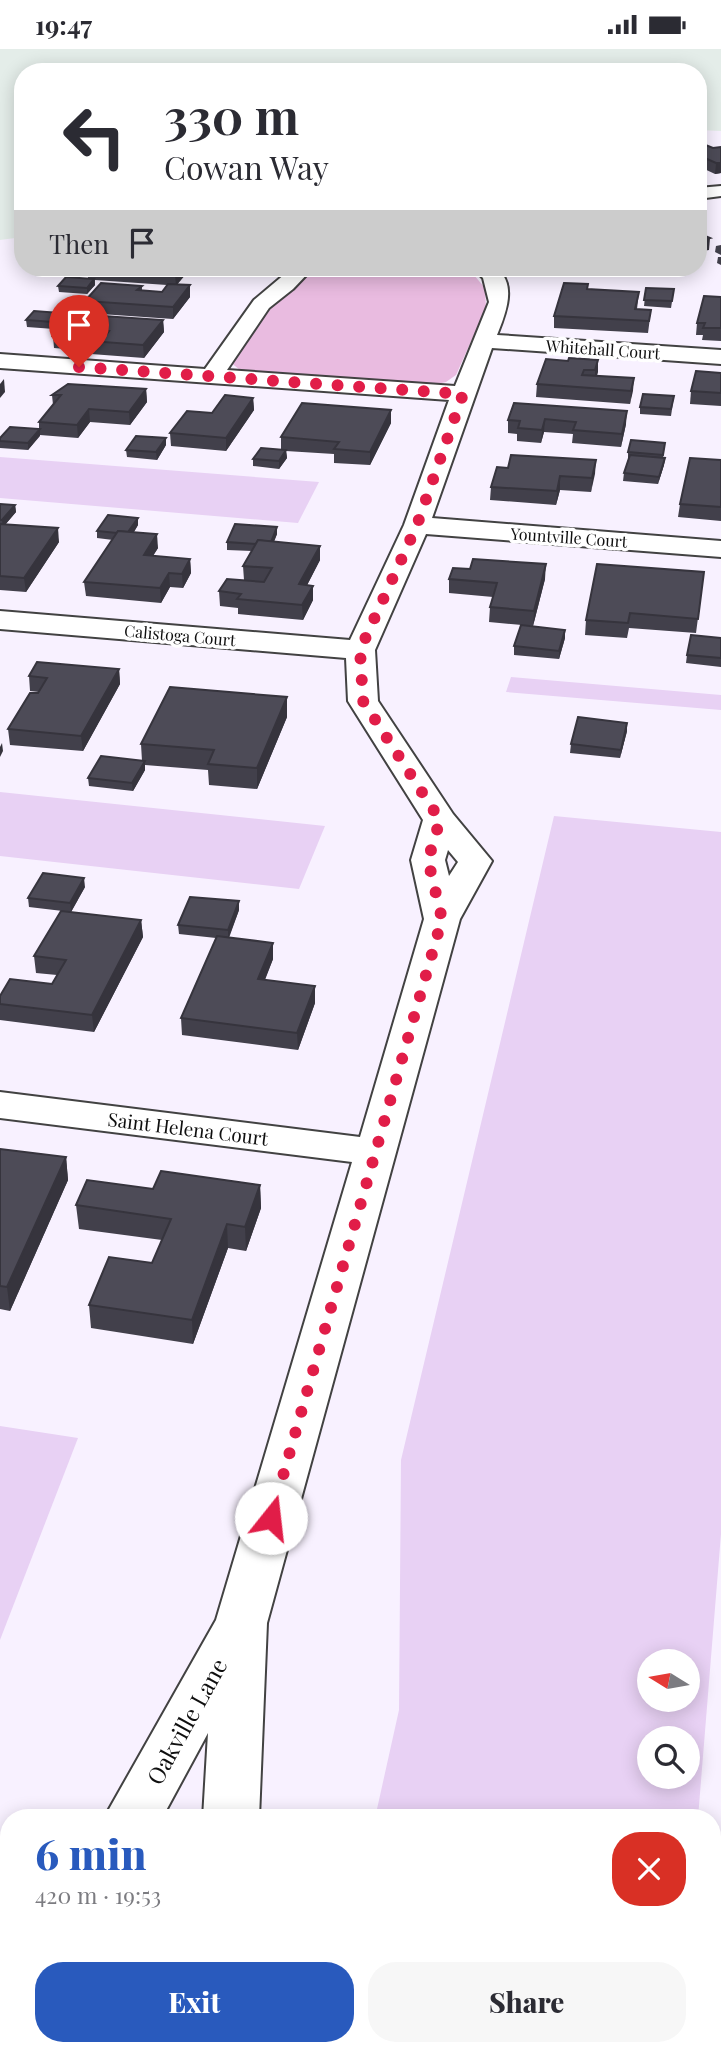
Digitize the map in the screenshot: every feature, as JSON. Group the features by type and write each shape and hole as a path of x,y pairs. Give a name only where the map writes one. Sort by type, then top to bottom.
{"street":[{"path":"211,377 261,303 293,277"},
{"name":"Oakville Lane","path":"231,1809 241,1623 442,919 475,861 440,820 363,701 360,650 417,525 463,394 486,341 499,302 493,277"},
{"name":"Whitehall Court","path":"486,341 721,356"},
{"path":"0,361 463,394"},
{"name":"Yountville Court","path":"417,525 721,549"},
{"name":"Calistoga Court","path":"0,620 360,650"},
{"name":"Oakville Lane","path":"440,820 428,860 442,919"},
{"name":"Saint Helena Court","path":"0,1105 375,1152"},
{"name":"Oakville Lane","path":"137,1809 241,1623"}],"shaded area":[{"path":"0,49 721,49 721,131 707,130 707,63 14,63 14,238 0,240"},
{"path":"303,277 476,277 485,288 486,308 456,375 446,382 420,388 261,378 240,370 230,362 272,304"},
{"path":"0,457 319,482 298,523 0,498"},
{"path":"511,677 721,695 721,710 506,692"},
{"path":"0,792 325,826 299,889 0,856"},
{"path":"554,816 721,832 721,1534 699,1809 377,1809 399,1710 401,1460"},
{"path":"0,1426 78,1438 0,1640"}],"building":[{"path":"707,146 721,147 721,163 707,159"},
{"path":"66,277 94,279 87,288 58,286"},
{"path":"101,283 142,286 137,290 162,292 168,284 190,285 173,307 85,301"},
{"path":"564,283 588,284 587,289 639,292 635,309 651,310 649,321 554,316"},
{"path":"646,288 674,289 672,301 644,300"},
{"path":"704,296 721,297 721,328 703,328 705,323 697,323"},
{"path":"34,311 61,313 53,322 26,320"},
{"path":"73,314 163,320 143,345 90,341 97,334 106,335 109,331 96,330 89,338 53,336"},
{"path":"569,358 598,360 595,370 584,370 582,375 634,378 631,391 537,384 546,359 568,361"},
{"path":"696,371 721,373 721,393 691,391"},
{"path":"68,384 146,389 129,412 89,409 77,425 39,422 61,395 52,395"},
{"path":"643,394 674,396 671,409 640,407"},
{"path":"225,395 253,398 226,438 170,433 187,411 212,413"},
{"path":"302,403 391,410 370,452 334,449 339,442 281,437"},
{"path":"514,403 627,411 622,434 573,430 576,422 545,419 542,430 518,428 520,421 508,420"},
{"path":"10,427 40,429 28,443 0,441"},
{"path":"136,436 166,438 156,452 126,450"},
{"path":"631,440 665,443 663,455 628,452"},
{"path":"261,448 286,450 279,461 253,459"},
{"path":"511,455 596,460 592,478 560,476 557,491 491,487 497,467 508,468"},
{"path":"630,455 665,458 659,477 624,473"},
{"path":"690,458 721,460 721,507 680,504"},
{"path":"0,504 15,505 2,520 0,520"},
{"path":"108,515 138,518 128,532 97,531"},
{"path":"0,524 58,528 24,578 0,576"},
{"path":"235,524 277,527 271,542 227,542"},
{"path":"118,531 157,534 144,555 190,559 182,574 169,573 160,588 84,582"},
{"path":"258,540 320,546 299,584 313,586 302,605 237,599 241,594 219,591 227,579 264,582 272,568 243,566"},
{"path":"473,559 546,564 534,611 490,607 497,583 449,579 453,568 470,569"},
{"path":"597,564 704,572 698,619 630,613 628,623 586,620"},
{"path":"521,625 565,630 559,651 514,646"},
{"path":"691,635 721,638 721,658 687,655"},
{"path":"37,662 119,669 81,736 8,729 30,693 38,693 47,678 29,676"},
{"path":"170,687 287,697 257,768 208,764 214,750 141,744"},
{"path":"578,717 627,723 621,750 571,744"},
{"path":"101,756 145,761 132,783 88,778"},
{"path":"43,873 84,878 70,903 28,898"},
{"path":"190,897 239,901 228,930 178,925"},
{"path":"61,911 141,920 92,1015 0,1004 0,996 10,979 52,984 66,960 34,956"},
{"path":"217,936 273,943 258,979 315,986 297,1033 181,1018"},
{"path":"0,1149 66,1157 7,1287 0,1286"},
{"path":"161,1171 260,1185 245,1227 227,1224 192,1320 89,1305 109,1257 152,1263 171,1219 76,1205 87,1180 153,1189"}],"route":[{"path":"79,367 463,394 417,525 360,650 363,701 440,820 428,860 442,919 271,1518"}]}
